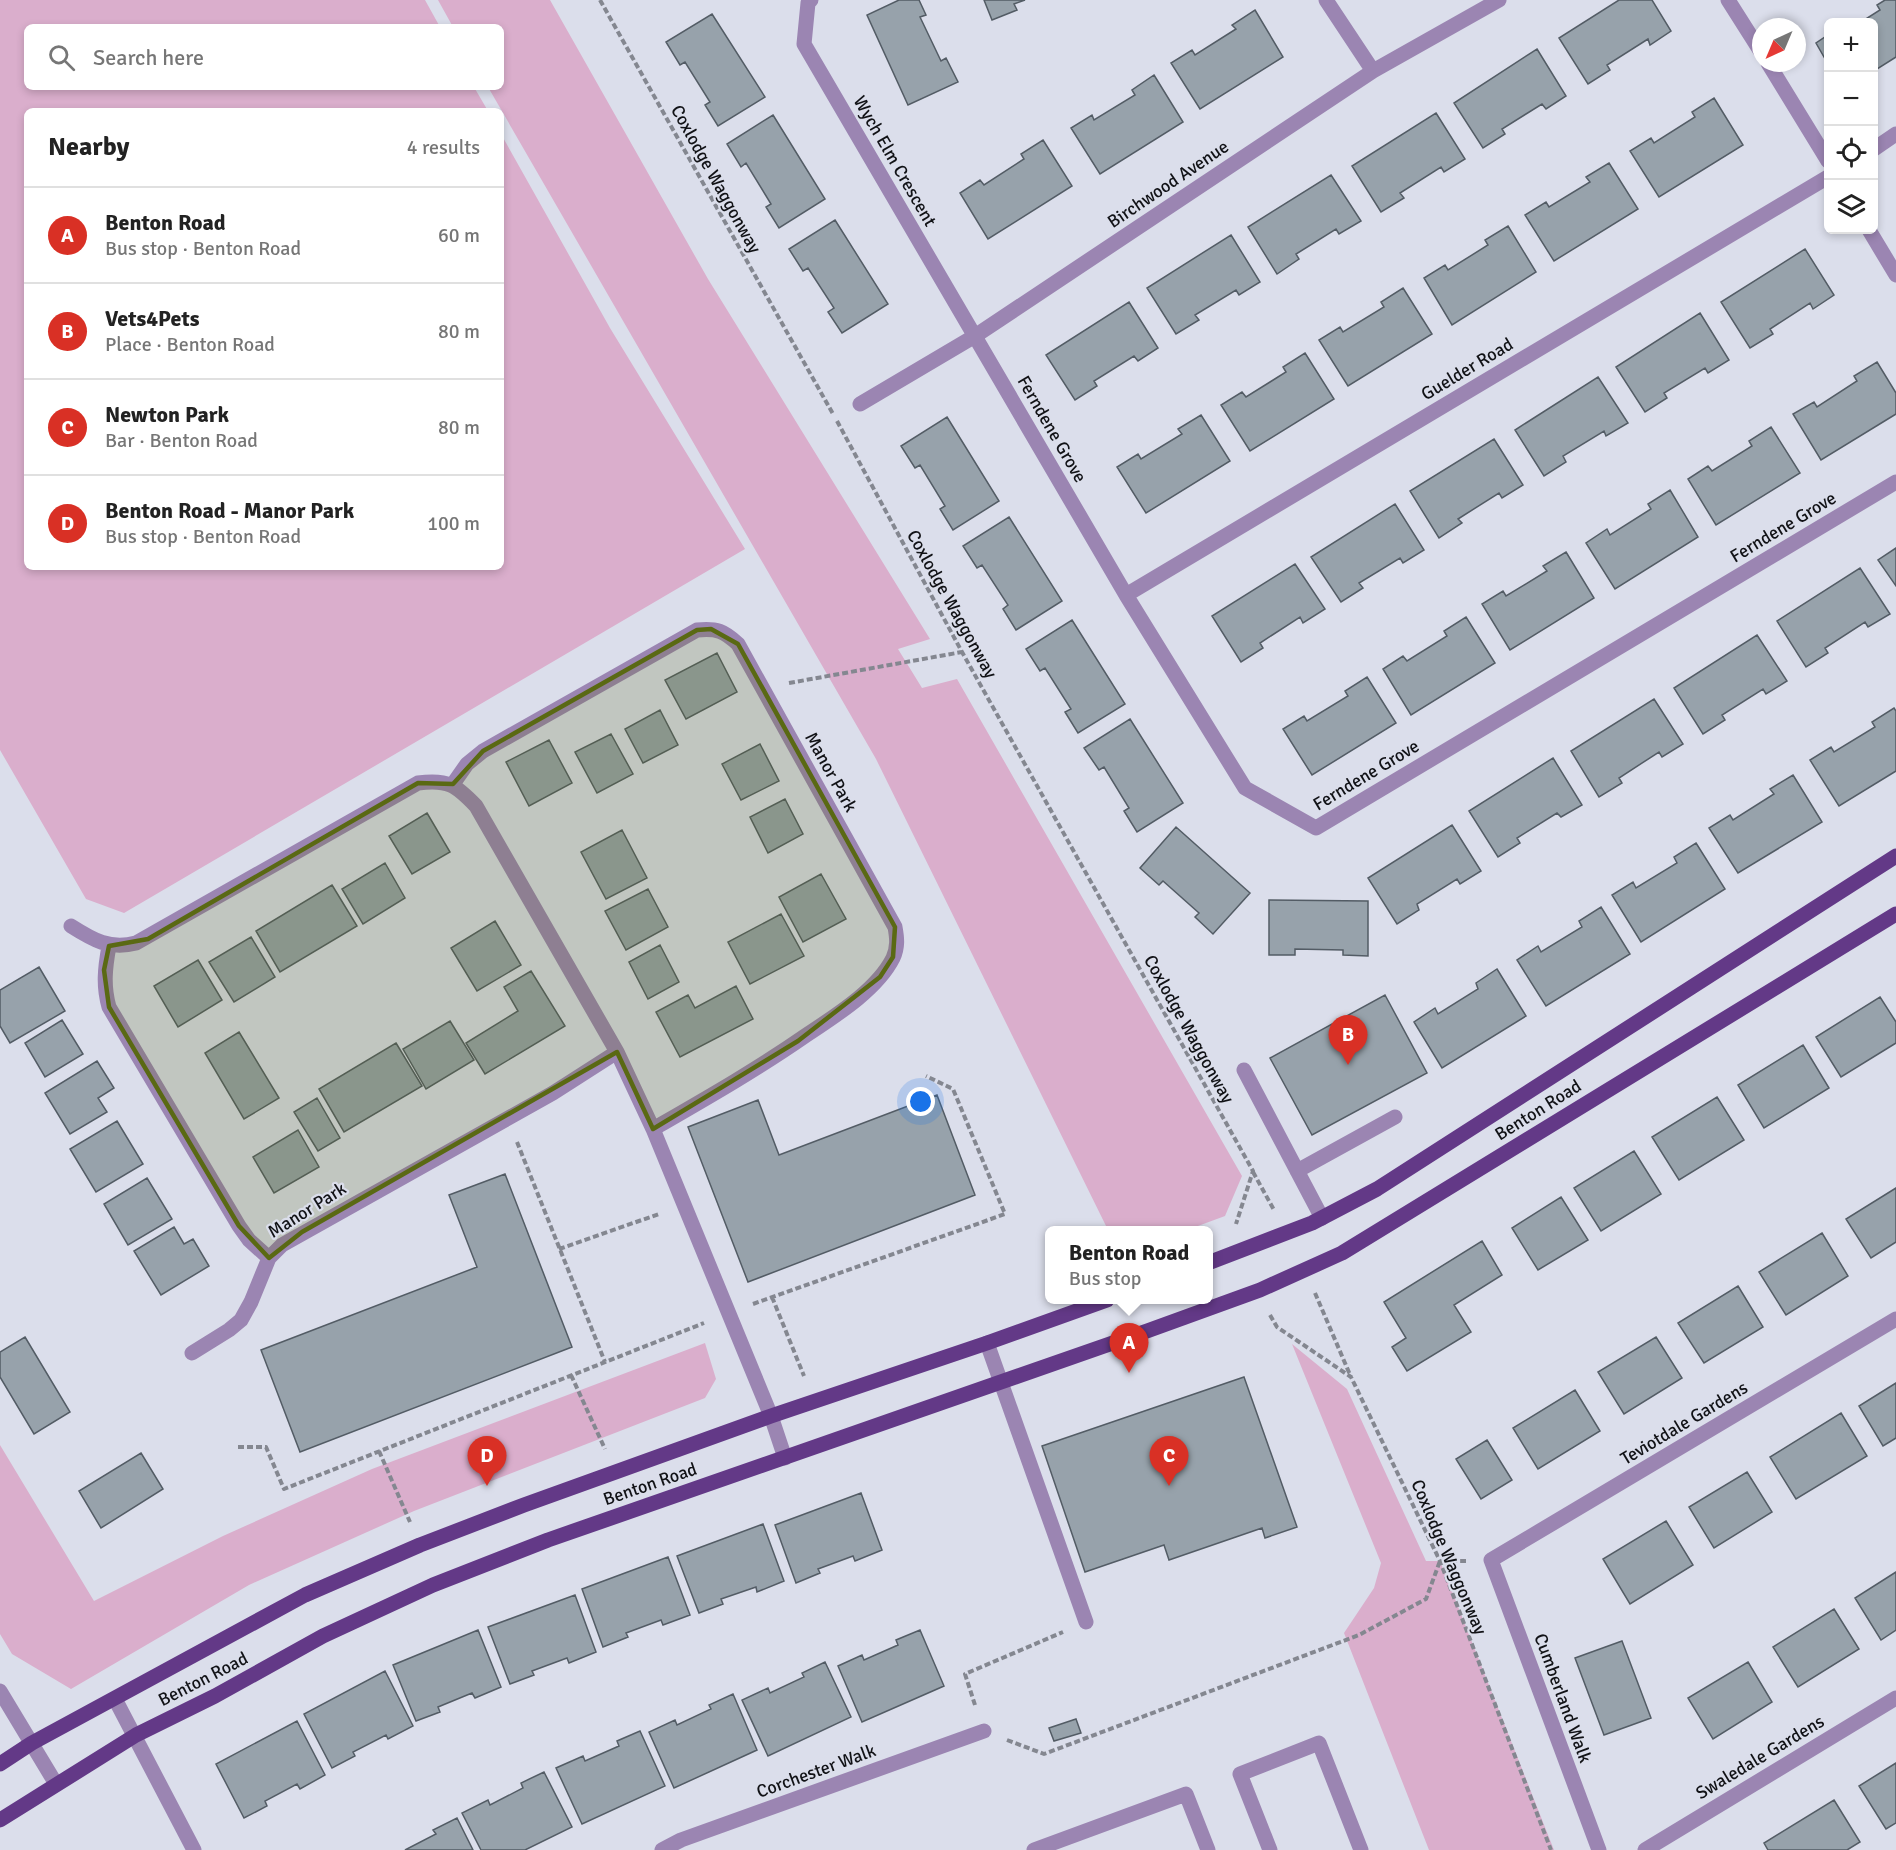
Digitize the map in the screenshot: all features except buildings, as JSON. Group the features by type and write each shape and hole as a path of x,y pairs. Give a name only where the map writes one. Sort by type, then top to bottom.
{"main road":[{"name":"Benton Road","path":"1213,1261 1322,1218 1377,1189 1896,856"},
{"name":"Benton Road","path":"0,1820 136,1735 215,1696 323,1636 433,1585 548,1540 1260,1290 1342,1253 1896,914"},
{"name":"Benton Road","path":"0,1764 32,1743 305,1595 420,1545 771,1416 987,1343 1093,1304"}],"street":[{"name":"Wych Elm Crescent","path":"811,0 808,3 804,44 975,336"},
{"path":"1326,0 1373,71"},
{"name":"Birchwood Avenue","path":"860,404 975,336 1373,71 1499,0"},
{"path":"1728,0 1752,38"},
{"path":"1774,72 1824,154"},
{"path":"1878,145 1896,134"},
{"name":"Guelder Road","path":"1126,595 1824,179"},
{"path":"1871,234 1896,275"},
{"name":"Ferndene Grove","path":"975,336 1126,595 1245,789 1316,828 1896,482"},
{"name":"Manor Park","path":"453,784 467,764 483,751 697,630 711,628 727,634 738,644 895,927 898,942 893,957 880,976 857,999 744,1077 653,1128"},
{"path":"71,926 108,946 125,946 148,939 418,783 436,780 453,784 476,806 617,1052 653,1128 771,1416 785,1458"},
{"name":"Manor Park","path":"108,946 104,970 104,990 109,1007 239,1226 249,1240 269,1258 282,1245 302,1232 553,1093 617,1052"},
{"path":"1244,1070 1322,1218"},
{"path":"1297,1171 1395,1117"},
{"path":"192,1353 241,1320 269,1258"},
{"name":"Teviotdale Gardens","path":"1491,1560 1896,1319"},
{"path":"987,1343 1086,1622"},
{"name":"Cumberland Walk","path":"1491,1560 1599,1850"},
{"path":"0,1691 56,1784"},
{"name":"Swaledale Gardens","path":"1645,1850 1896,1698"},
{"path":"115,1699 136,1735 194,1850"},
{"name":"Corchester Walk","path":"662,1850 681,1840 984,1731"},
{"path":"1270,1850 1240,1774 1319,1743 1361,1850"},
{"path":"1034,1850 1186,1794 1208,1850"}],"path":[{"name":"Coxlodge Waggonway","path":"600,0 836,419 962,652 1287,1233"},
{"path":"762,688 962,652"},
{"path":"237,1447 266,1447 284,1489 729,1313 1005,1214 953,1089 926,1076"},
{"path":"507,1119 605,1362"},
{"path":"1236,1226 1253,1171"},
{"path":"559,1249 684,1204"},
{"name":"Coxlodge Waggonway","path":"1305,1269 1352,1377 1440,1561 1551,1850"},
{"path":"772,1297 815,1401"},
{"path":"1269,1314 1277,1327 1352,1377"},
{"path":"572,1375 615,1472"},
{"path":"379,1451 420,1545"},
{"path":"1086,1622 965,1674 984,1731 1044,1754 1359,1635 1426,1599 1440,1561"}],"highlighted area":[{"path":"711,629 738,644 895,927 893,957 880,977 798,1041 653,1129 617,1052 302,1232 269,1258 239,1226 109,1007 104,970 109,946 148,939 418,783 453,784 483,751 697,630"}],"shaded area":[{"path":"0,0 425,0 438,24 24,24 24,90 476,90 486,108 24,108 24,570 504,570 504,139 610,328 745,549 124,913 86,899 0,750"},
{"path":"438,0 550,0 708,279 930,639 898,649 922,688 957,679 1242,1176 1225,1216 1198,1226 1106,1226 876,759 504,115 504,108 500,108 490,90 504,90 504,24 451,24"},
{"path":"705,1343 716,1379 705,1398 414,1511 249,1585 71,1689 12,1654 0,1634 0,1445 94,1601 223,1536 372,1469"},
{"path":"1292,1344 1347,1389 1426,1561 1440,1561 1554,1850 1429,1850 1344,1633 1374,1588 1381,1563"}],"place":[{"name":"Vets4Pets","path":"1348,1065"},
{"name":"Benton Road","path":"1129,1373"},
{"name":"Benton Road - Manor Park","path":"487,1486"},
{"name":"Newton Park","path":"1169,1486"}]}
